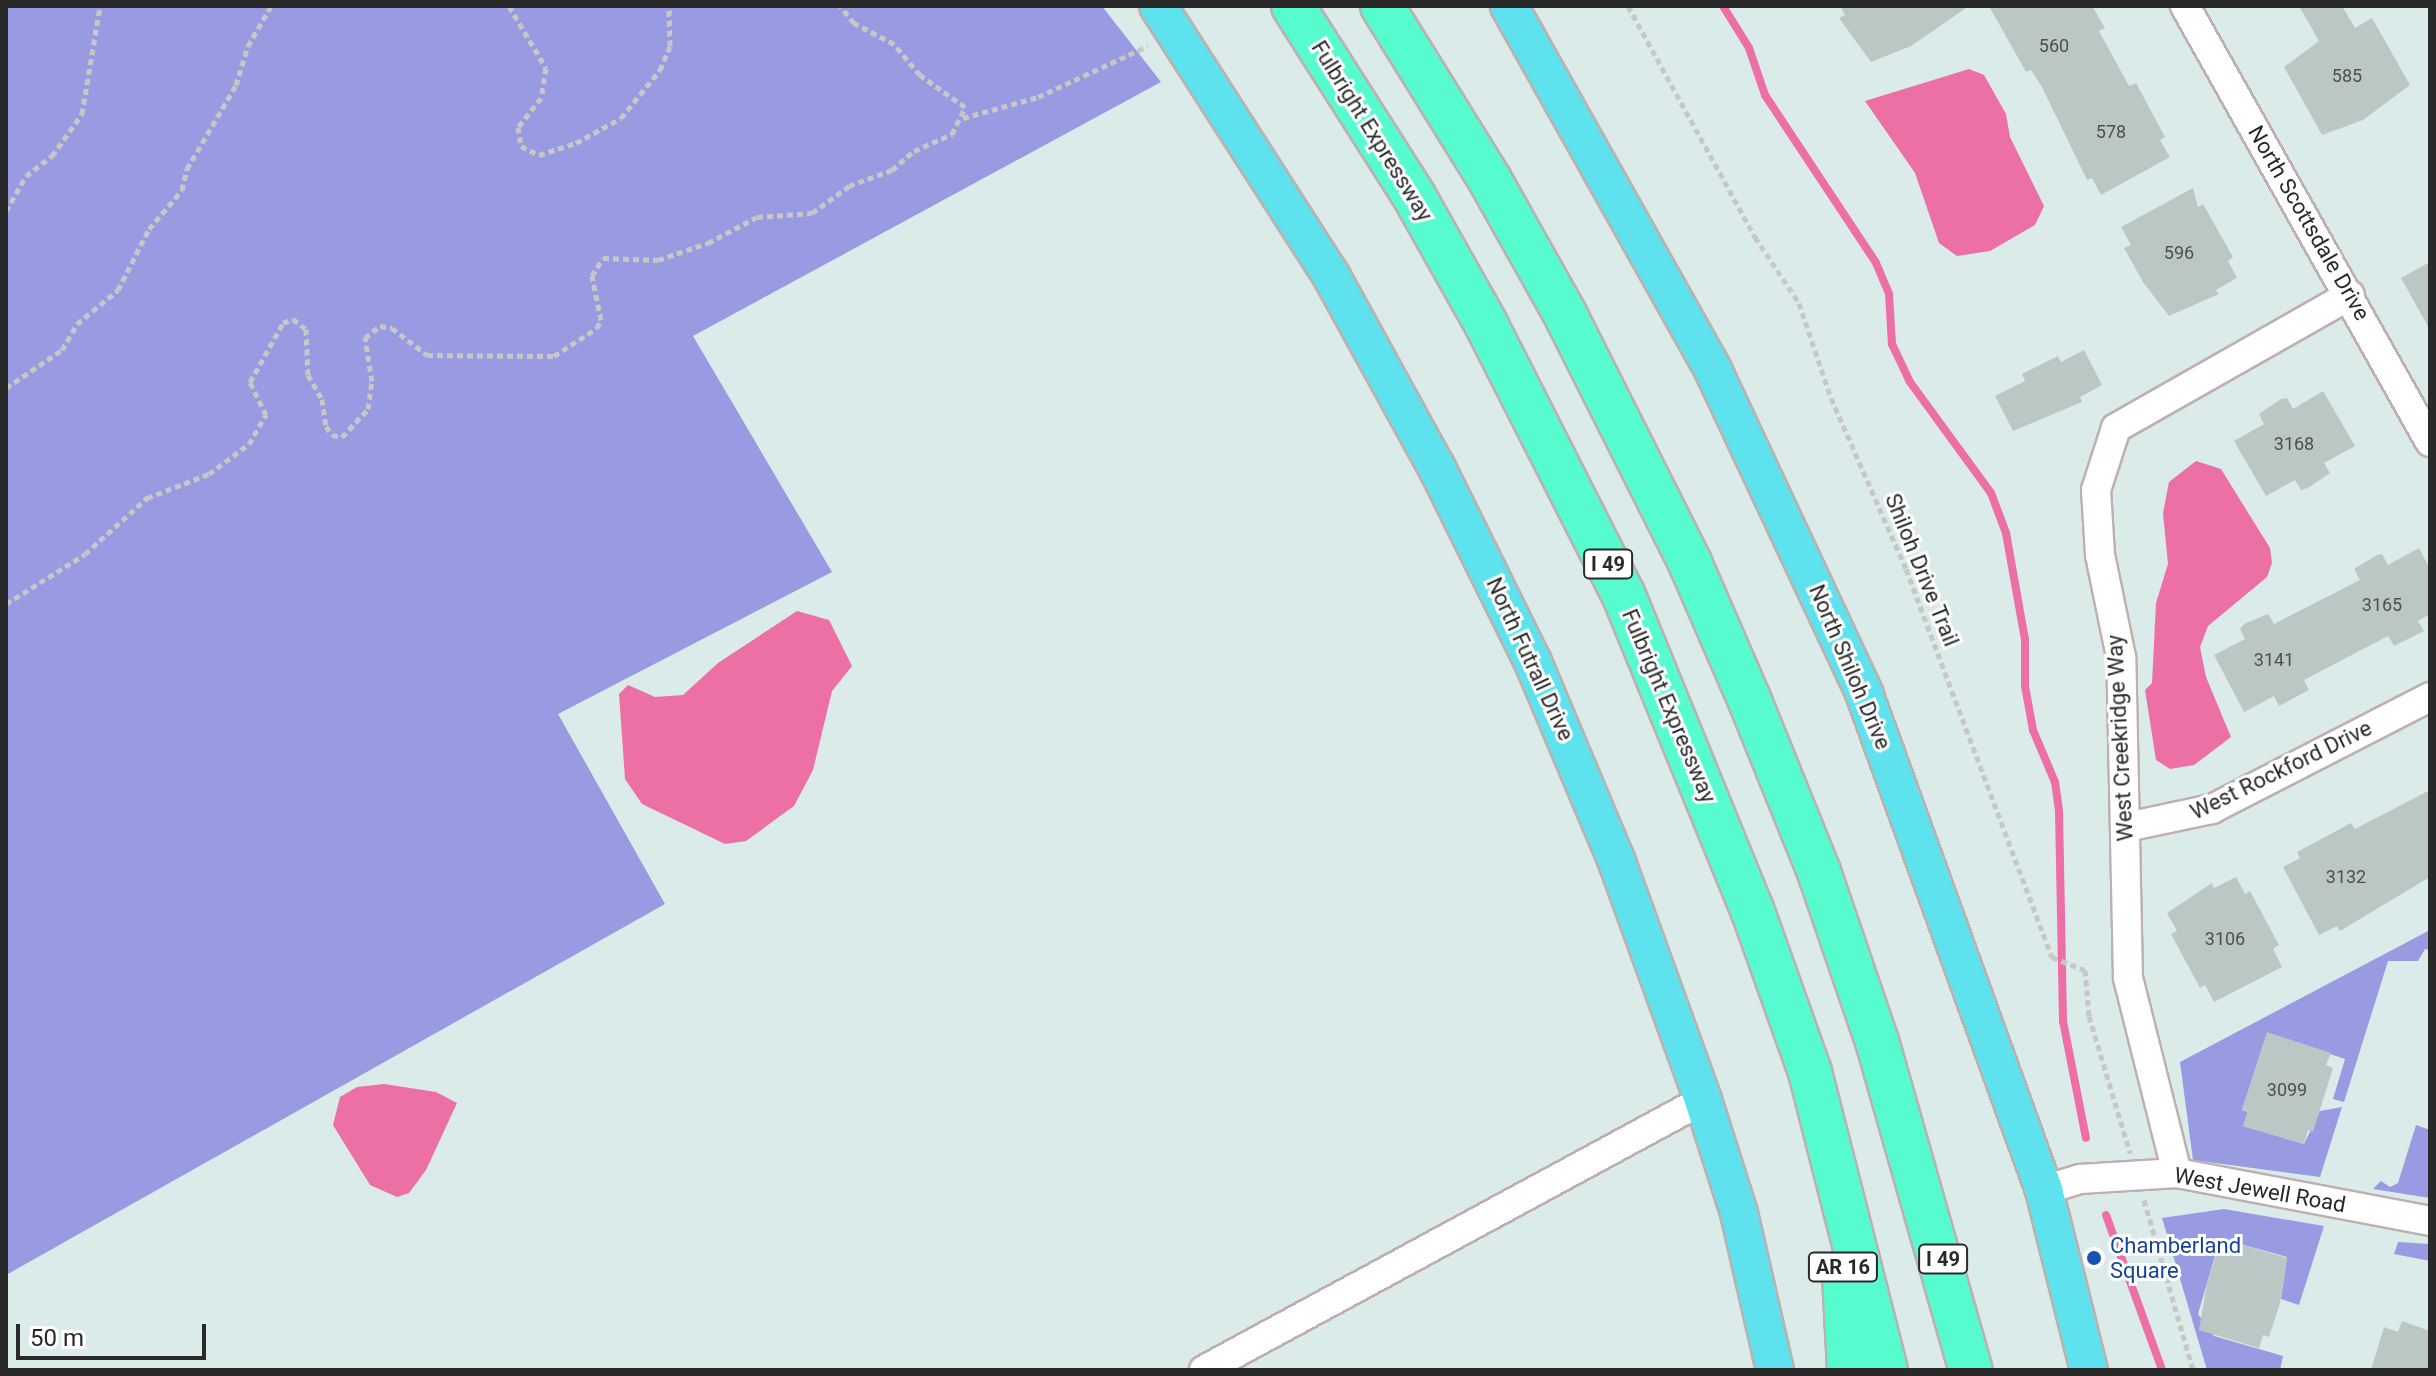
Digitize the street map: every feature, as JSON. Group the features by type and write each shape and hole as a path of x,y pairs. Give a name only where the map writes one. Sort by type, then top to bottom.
{"highway":[{"name":"Fulbright Expressway","path":"1293,6 1443,247 1558,460 1624,596 1752,909 1837,1164 1886,1370"},
{"name":"I 49","path":"1382,6 1491,182 1565,314 1690,563 1744,687 1819,872 1877,1041 1971,1370"},
{"name":"AR 16","path":"1837,1164 1849,1370"}],"main road":[{"name":"North Futrall Drive","path":"1158,6 1333,279 1489,569 1617,862 1703,1100 1739,1213 1775,1370"},
{"name":"North Shiloh Drive","path":"1509,6 1662,271 1789,527 1864,693 2044,1190 2089,1370"}],"street":[{"name":"North Scottsdale Drive","path":"2185,6 2430,442"},
{"name":"West Creekridge Way","path":"2177,1173 2128,978 2121,657 2100,555 2096,490 2116,428 2350,295"},
{"name":"West Rockford Drive","path":"2127,827 2212,809 2430,697"},
{"path":"1204,1370 1703,1100"},
{"name":"West Jewell Road","path":"2044,1190 2080,1179 2177,1173 2291,1192 2402,1219 2430,1221"}],"path":[{"path":"6,211 26,176 52,156 82,114 100,6"},
{"path":"6,388 62,350 77,324 118,290 149,229 182,190 187,169 236,85 248,46 271,6"},
{"path":"509,6 546,68 541,98 518,127 521,146 539,155 576,143 621,118 660,70 670,46 669,6"},
{"path":"6,604 85,554 147,498 209,474 249,444 266,415 250,382 283,323 293,319 306,329 308,375 319,391 326,426 332,435 342,437 368,409 372,381 365,338 380,326 392,328 427,355 554,356 597,328 601,320 592,276 603,258 658,260 708,243 757,217 812,213 849,186 892,170 914,151 952,134 963,118 965,107 951,93 920,75 894,44 854,23 840,6"},
{"name":"Shiloh Drive Trail","path":"1628,6 1755,237 1799,303 1831,398 1906,569 2057,962 2077,963 2085,970 2089,1016 2130,1155"},
{"path":"963,118 1038,97 1156,42"},
{"path":"2152,1217 2193,1370"}],"shaded area":[{"path":"6,6 1102,6 1161,82 693,336 832,572 558,714 665,904 6,1275"},
{"path":"1969,69 1984,75 2006,114 2010,137 2044,206 2035,225 1990,251 1957,256 1939,243 1915,173 1865,101"},
{"path":"2196,461 2221,469 2270,548 2272,563 2267,577 2208,626 2200,647 2206,677 2231,737 2194,765 2170,769 2156,760 2145,690 2152,683 2156,603 2168,564 2163,513 2169,482"},
{"path":"797,611 829,620 852,666 832,691 813,770 794,806 746,841 725,844 642,804 625,779 619,694 628,685 655,697 683,695 718,663"},
{"path":"2430,930 2430,950 2425,949 2418,961 2388,961 2344,1102 2333,1099 2345,1059 2267,1033 2242,1110 2248,1112 2243,1126 2304,1144 2320,1111 2342,1107 2320,1177 2193,1160 2180,1062"},
{"path":"384,1084 436,1092 457,1103 426,1170 409,1193 397,1197 370,1185 333,1125 340,1097 357,1087"},
{"path":"2416,1125 2430,1130 2430,1198 2373,1189 2381,1181 2390,1187 2398,1183"},
{"path":"2224,1209 2324,1226 2299,1305 2281,1299 2287,1257 2226,1240 2223,1251 2217,1249 2198,1314 2214,1336 2283,1356 2280,1370 2207,1370 2162,1218"},
{"path":"2398,1242 2430,1244 2430,1261 2394,1254"}],"building":[{"path":"1840,6 1969,6 1911,46 1871,62 1839,18 1845,15"},
{"path":"1989,6 2092,6 2105,28 2099,31 2129,86 2136,83 2165,137 2160,140 2170,157 2101,195 2092,178 2087,180 2042,87 2031,70 2026,72"},
{"path":"2299,6 2342,6 2355,28 2372,18 2410,85 2363,120 2322,135 2284,67 2319,41"},
{"path":"2193,188 2198,207 2203,204 2233,257 2228,261 2237,278 2216,290 2219,294 2169,316 2143,282 2124,248 2131,245 2121,227"},
{"path":"2430,262 2430,330 2401,278"},
{"path":"2084,350 2102,385 2080,397 2082,402 2013,431 1995,396 2025,381 2022,374 2058,356 2061,362"},
{"path":"2323,391 2355,446 2324,463 2330,473 2308,488 2301,490 2295,480 2266,496 2234,441 2264,424 2259,414 2281,399 2287,398 2293,409"},
{"path":"2419,548 2430,569 2430,614 2418,621 2424,631 2394,646 2388,636 2304,680 2309,690 2279,706 2274,696 2244,712 2214,655 2245,639 2240,629 2244,624 2268,614 2274,624 2360,580 2354,569 2377,555 2382,554 2388,565"},
{"path":"2430,790 2430,877 2340,931 2337,926 2319,935 2283,867 2300,858 2297,852 2351,823 2355,829"},
{"path":"2236,877 2245,894 2250,891 2279,945 2273,949 2282,967 2214,1002 2205,985 2200,988 2171,934 2177,931 2167,913 2212,883 2214,888"},
{"path":"2267,1032 2331,1053 2326,1065 2333,1068 2313,1132 2308,1130 2304,1144 2243,1126 2248,1112 2242,1110"},
{"path":"2226,1240 2287,1258 2280,1303 2269,1337 2263,1335 2259,1348 2199,1330 2207,1283 2218,1249 2223,1250"},
{"path":"2402,1321 2430,1331 2430,1370 2371,1370 2384,1327 2398,1332"}],"waterway":[{"path":"1723,6 1749,48 1765,95 1876,263 1889,294 1892,344 1910,382 1991,493 2006,533 2025,640 2025,686 2033,730 2055,782 2059,811 2063,1021 2086,1138"},
{"path":"2106,1215 2162,1370"}],"place":[{"name":"Chamberland Square","path":"2094,1258"}]}
